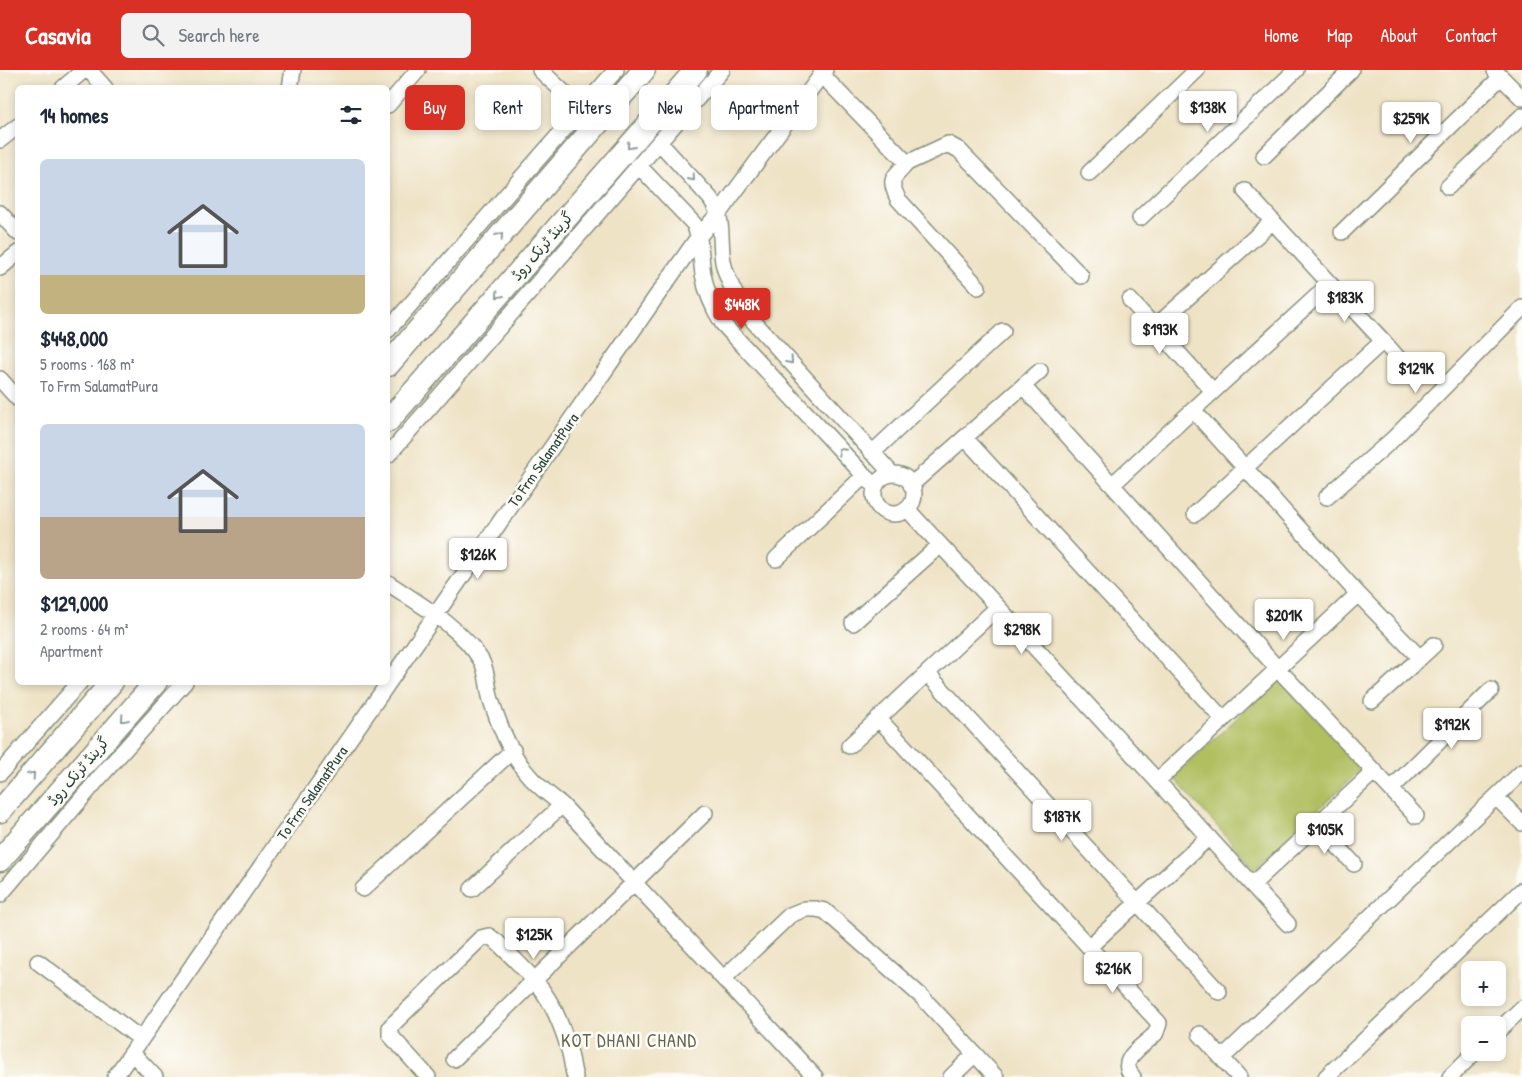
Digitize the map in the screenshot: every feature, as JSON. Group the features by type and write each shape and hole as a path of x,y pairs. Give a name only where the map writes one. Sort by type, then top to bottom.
{"highway":[{"path":"626,85 644,70"},
{"name":"گرینڈ ٹرنک روڈ","path":"390,419 696,70"},
{"path":"390,363 443,301 579,130"},
{"path":"443,301 473,325"},
{"path":"0,811 109,685"},
{"name":"گرینڈ ٹرنک روڈ","path":"0,860 92,771 154,685"}],"street":[{"path":"66,85 84,70"},
{"path":"89,70 102,85"},
{"path":"290,85 293,70"},
{"path":"390,102 418,70"},
{"path":"540,70 556,85"},
{"path":"608,85 616,70"},
{"path":"390,454 722,70"},
{"path":"1089,173 1197,70"},
{"path":"1140,218 1296,70"},
{"path":"1264,156 1351,70"},
{"path":"823,72 907,163"},
{"name":"To Frm SalamatPura","path":"390,681 700,236 823,72"},
{"path":"1342,232 1498,74 1522,98"},
{"path":"1448,187 1522,116"},
{"path":"0,140 15,128"},
{"path":"409,340 390,328 577,130"},
{"path":"659,142 710,198 719,213 724,264 735,295 746,312 892,474 904,477 911,485 914,491 914,498 907,510 895,515 882,511 874,499 875,487 882,478 892,474"},
{"path":"978,287 898,199 892,186 893,179 907,163 948,144 959,150 1081,276"},
{"path":"638,165 694,224 700,236 703,274 708,294 713,307 724,324 875,487"},
{"path":"1245,190 1403,364"},
{"path":"0,213 15,229"},
{"path":"1155,327 1273,221"},
{"path":"0,268 15,256"},
{"path":"1112,485 1330,284"},
{"path":"1130,300 1213,391"},
{"path":"1327,497 1393,439 1522,308"},
{"path":"872,453 1003,331"},
{"path":"1195,514 1382,341"},
{"path":"438,364 456,378"},
{"path":"911,485 1040,371"},
{"path":"0,379 15,396"},
{"path":"1023,386 1277,668 1416,816"},
{"path":"1192,410 1358,594 1420,658"},
{"path":"965,438 1223,719"},
{"path":"776,560 864,476"},
{"path":"907,510 1288,924"},
{"path":"853,623 940,545"},
{"path":"390,584 460,635 472,647 482,662 491,700 507,740 530,778 562,805 816,1077"},
{"path":"1157,781 1358,594"},
{"path":"849,746 998,607"},
{"path":"1372,701 1434,645"},
{"path":"927,673 1219,992"},
{"path":"0,773 77,685"},
{"path":"0,894 92,771 182,685"},
{"name":"To Frm SalamatPura","path":"114,1077 387,685"},
{"path":"1391,789 1491,690"},
{"path":"878,718 1159,1023 1156,1032 1130,1056 1127,1064 1133,1077"},
{"path":"363,889 513,750"},
{"path":"1253,884 1375,771"},
{"path":"1222,1058 1522,772"},
{"path":"1496,796 1522,823"},
{"path":"472,889 562,805"},
{"path":"454,1058 705,813"},
{"path":"1318,825 1354,864"},
{"path":"1090,946 1209,837"},
{"path":"1326,1077 1522,890"},
{"path":"724,978 790,915 805,909 816,908 825,912 922,997 996,1077"},
{"path":"428,1077 390,1034 390,1027 481,938 489,936 544,992 553,1007 570,1051 574,1077"},
{"path":"38,962 141,1039"},
{"path":"1506,1023 1522,1008"},
{"path":"1200,1034 1240,1077"},
{"path":"132,1053 155,1077"},
{"path":"951,1077 975,1054"},
{"path":"1450,1077 1466,1061"}],"green space":[{"path":"1279,679 1363,768 1255,869 1173,777"}],"district":[{"name":"KOT DHANI CHAND","path":"629,1040"}]}
